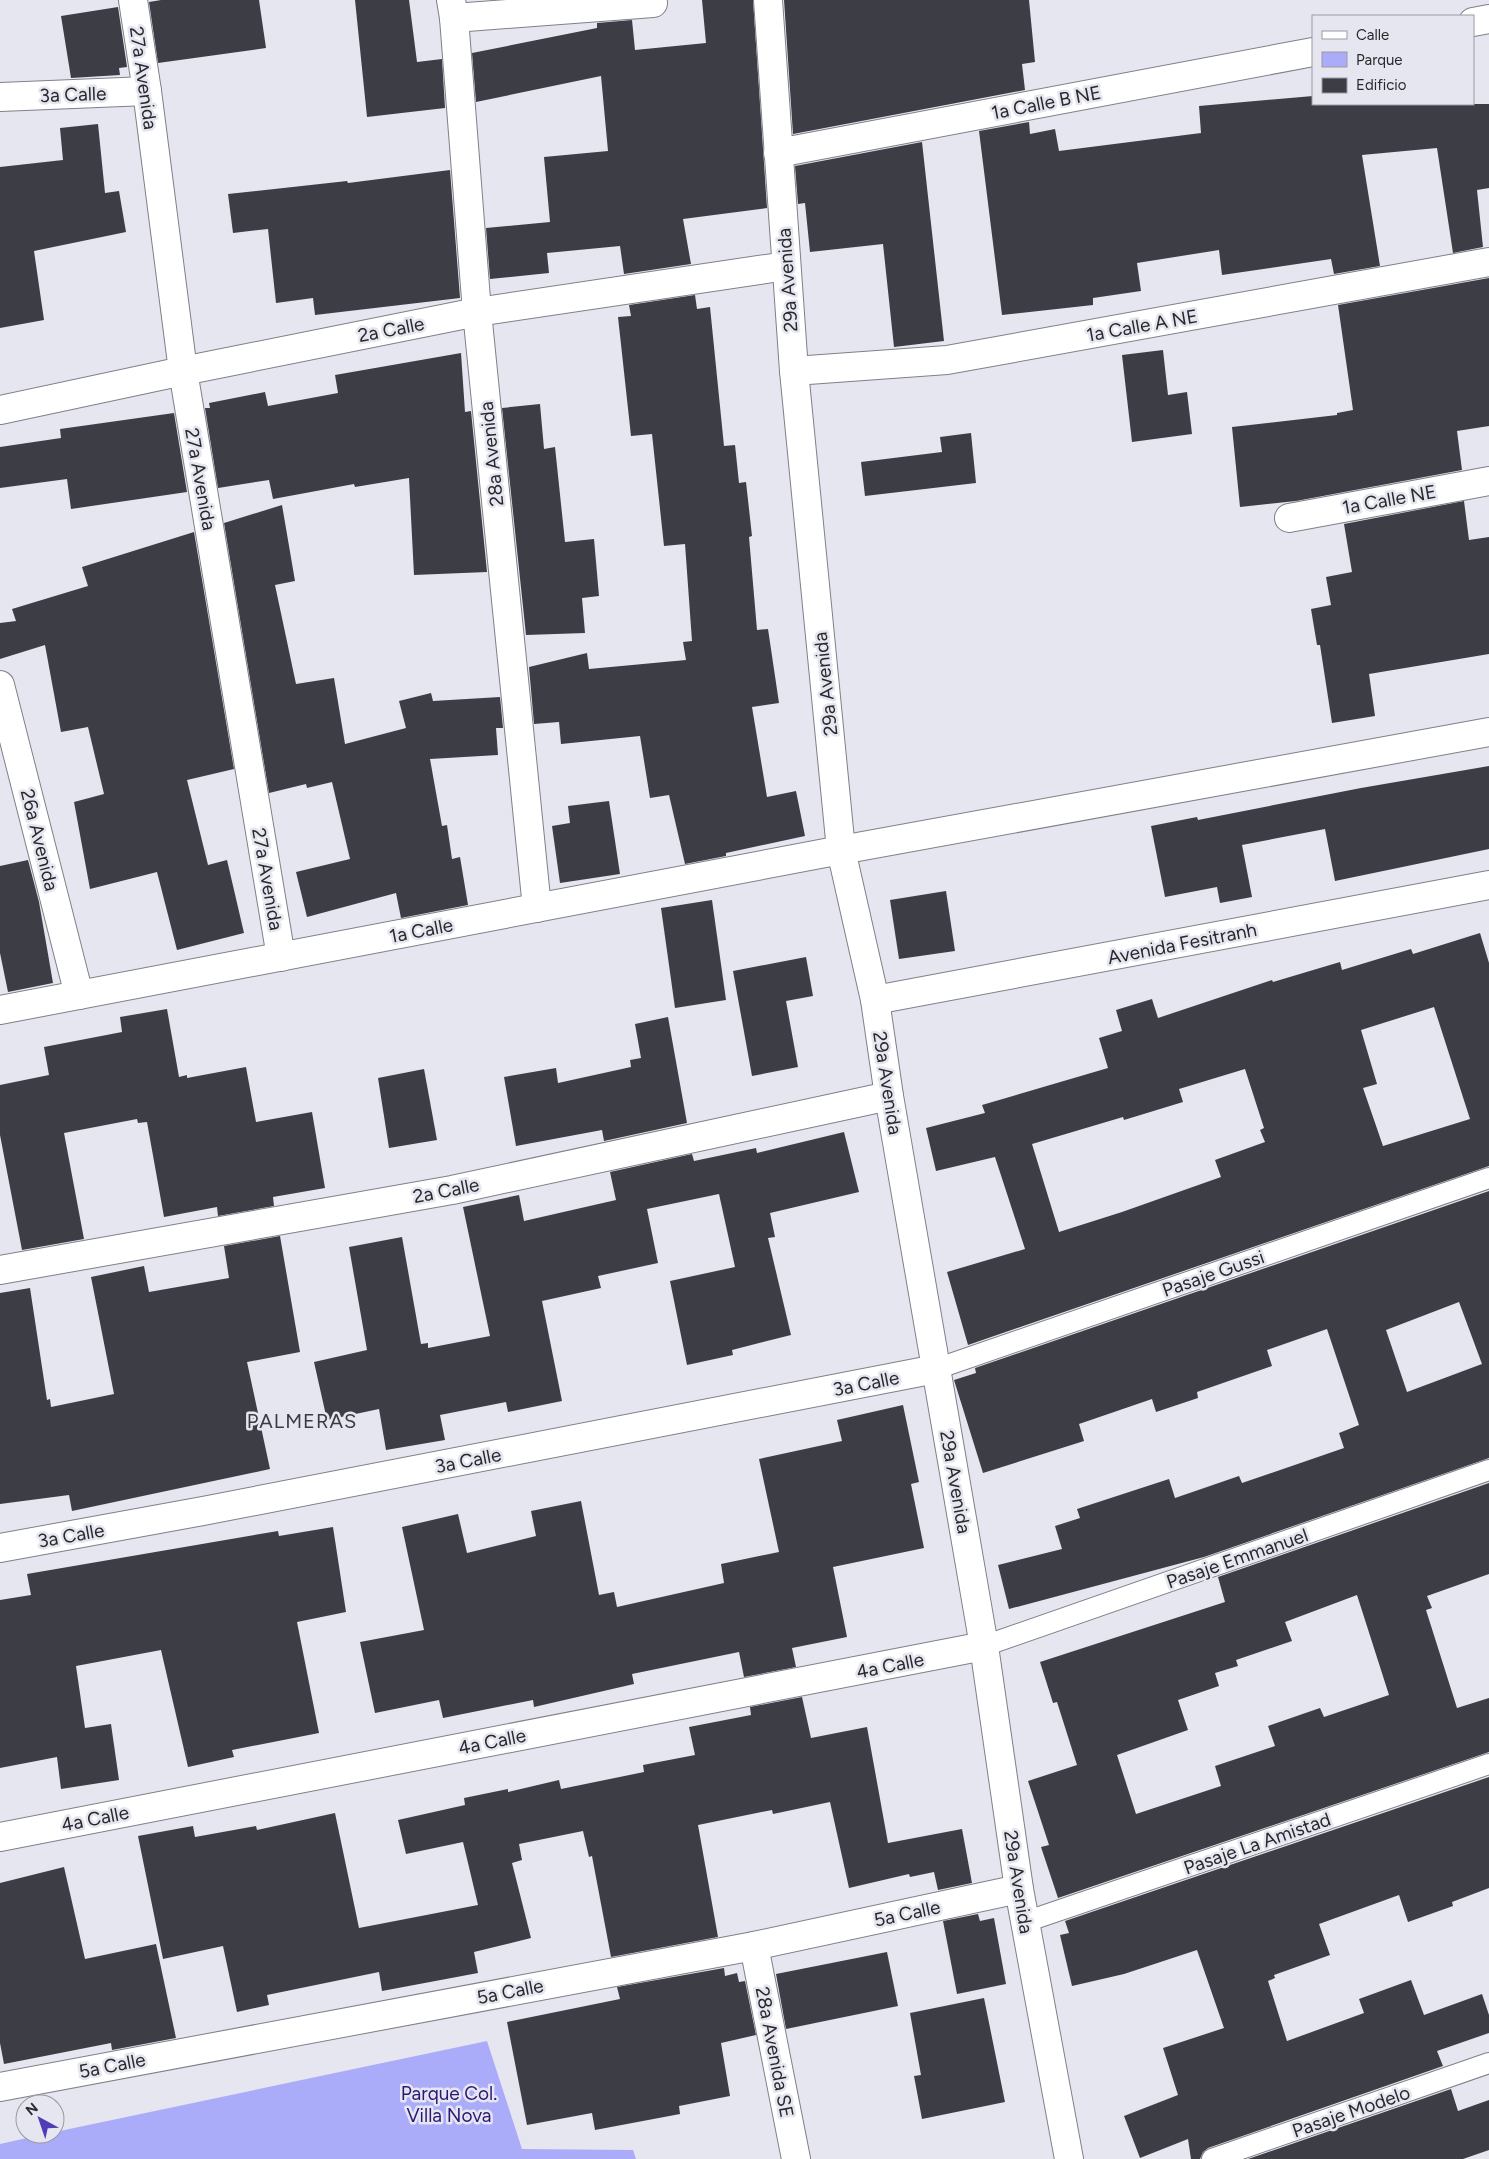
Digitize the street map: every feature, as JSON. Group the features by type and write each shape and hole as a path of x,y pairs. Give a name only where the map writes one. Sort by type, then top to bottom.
{"street":[{"name":"27a Avenida","path":"133,0 147,91 182,371 281,957"},
{"name":"29a Avenida","path":"768,0 794,370 841,850 875,1000 889,1096 984,1646 1019,1889 1069,2159"},
{"path":"453,9 652,3"},
{"name":"28a Avenida","path":"453,9 477,312 537,908"},
{"path":"1474,22 1489,19"},
{"name":"1a Calle B NE","path":"778,153 1312,52"},
{"name":"3a Calle","path":"0,97 147,91"},
{"name":"1a Calle A NE","path":"794,370 947,360 1489,262"},
{"name":"2a Calle","path":"0,410 182,371 477,312 786,266"},
{"name":"1a Calle NE","path":"1289,518 1489,481"},
{"name":"26a Avenida","path":"0,685 79,995"},
{"name":"1a Calle","path":"0,1010 841,850 1489,732"},
{"name":"Avenida Fesitranh","path":"875,1000 1489,885"},
{"name":"2a Calle","path":"0,1270 452,1190 889,1096"},
{"name":"3a Calle","path":"0,1548 193,1513 936,1369"},
{"name":"4a Calle","path":"0,1837 984,1646"},
{"name":"5a Calle","path":"0,2087 754,1946 1019,1889"},
{"name":"28a Avenida SE","path":"754,1946 796,2159"}],"lane":[{"name":"Pasaje Gussi","path":"936,1369 1489,1178"},
{"name":"Pasaje Emmanuel","path":"984,1646 1489,1470"},
{"name":"Pasaje La Amistad","path":"1025,1922 1489,1764"},
{"name":"Pasaje Modelo","path":"1212,2159 1489,2063"}],"green space":[{"name":"Parque Col. Villa Nova","path":"487,2041 522,2149 633,2150 636,2159 0,2159 0,2144 15,2141 15,2144 65,2144 65,2130"}],"building":[{"path":"161,0 259,0 266,48 158,63 149,2"},
{"path":"355,0 409,0 417,62 442,59 445,108 367,117"},
{"path":"702,0 753,0 767,208 683,219 691,264 624,274 620,246 547,253 549,273 490,279 486,228 550,222 544,157 608,151 601,76 476,102 472,53 597,28 597,23 632,20 635,50 706,43"},
{"path":"784,0 1029,0 1035,62 1022,64 1025,90 793,134"},
{"path":"118,7 127,67 119,68 120,75 71,78 61,16"},
{"path":"1312,96 1312,105 1489,104 1489,188 1477,190 1483,247 1453,253 1437,148 1362,155 1380,266 1334,274 1331,259 1222,275 1219,250 1137,263 1141,291 1093,298 1093,305 1002,315 979,131 1029,122 1030,134 1055,129 1059,151 1201,133 1199,106"},
{"path":"98,124 105,193 119,191 126,232 34,251 44,320 0,328 0,167 63,160 60,128"},
{"path":"922,142 944,341 894,347 883,244 810,252 805,203 798,204 795,166"},
{"path":"450,170 460,298 315,315 313,298 276,303 268,229 233,233 228,194 347,181 348,183"},
{"path":"1489,278 1489,426 1457,431 1462,470 1296,501 1240,507 1232,427 1337,415 1337,413 1353,410 1338,305"},
{"path":"695,295 697,309 710,307 724,446 735,445 739,483 746,482 752,536 749,537 757,630 768,629 779,703 752,707 767,797 796,791 805,836 726,853 726,856 685,864 669,795 650,798 640,736 561,744 559,722 534,724 529,667 587,653 589,669 686,660 683,642 692,641 685,544 664,546 652,434 631,436 618,317 631,316 629,305"},
{"path":"1163,350 1168,395 1187,392 1192,434 1132,442 1122,355"},
{"path":"461,353 465,412 471,411 487,572 414,575 409,478 355,487 354,484 273,499 269,480 218,488 205,408 210,408 209,403 265,392 268,406 338,393 335,375"},
{"path":"540,404 544,449 555,447 565,542 594,539 599,596 582,598 585,633 526,635 502,408"},
{"path":"174,413 187,492 71,509 67,479 0,488 0,447 61,438 60,429"},
{"path":"971,433 976,483 865,496 861,462 942,452 940,437"},
{"path":"1464,501 1469,540 1489,537 1489,654 1369,674 1375,716 1332,723 1320,645 1317,645 1311,609 1331,605 1326,577 1352,572 1344,524"},
{"path":"282,505 295,581 275,585 296,684 334,678 345,744 406,728 399,701 431,693 433,701 500,697 503,728 496,728 498,755 430,759 442,826 447,825 452,859 460,857 468,905 401,918 396,893 307,917 296,872 350,859 332,782 307,788 306,784 269,793 224,523"},
{"path":"194,532 234,769 187,780 208,865 227,860 244,933 177,950 157,872 90,889 74,802 104,794 88,727 61,732 45,645 0,659 0,623 16,621 12,609 88,586 82,567"},
{"path":"1489,766 1489,849 1335,881 1325,829 1242,845 1252,897 1220,903 1217,887 1165,897 1151,826 1197,817 1198,820 1361,788"},
{"path":"609,801 620,874 560,883 552,826 570,823 568,806"},
{"path":"28,860 39,902 53,983 8,992 0,953 0,866"},
{"path":"946,891 955,951 899,959 890,900"},
{"path":"712,900 726,1000 675,1008 661,908"},
{"path":"1480,933 1489,963 1489,1166 968,1345 947,1272 1025,1249 995,1157 936,1171 926,1128 985,1113 982,1105 1108,1068 1099,1038 1122,1031 1116,1010 1152,999 1158,1018 1272,980 1273,982 1340,962 1342,970 1411,949 1413,954","holes":["1434,1007 1470,1119 1383,1146 1363,1088 1377,1084 1361,1030","1245,1069 1264,1128 1260,1130 1265,1142 1215,1160 1221,1177 1059,1232 1032,1144 1123,1117 1124,1120 1183,1102 1179,1089"]},
{"path":"806,957 813,996 786,1001 798,1067 752,1076 733,971"},
{"path":"167,1009 179,1077 187,1075 187,1078 246,1067 256,1122 312,1112 325,1188 273,1197 274,1206 218,1216 217,1207 164,1217 147,1122 138,1123 137,1119 64,1133 84,1239 22,1250 0,1135 0,1085 49,1075 44,1047 122,1032 120,1017"},
{"path":"668,1017 687,1123 604,1141 602,1130 516,1146 504,1077 556,1068 558,1083 631,1067 630,1060 641,1058 635,1024"},
{"path":"424,1069 437,1140 389,1148 378,1078"},
{"path":"844,1132 859,1192 770,1213 775,1237 768,1238 791,1335 732,1350 733,1355 687,1365 670,1281 735,1267 719,1194 647,1209 658,1263 598,1276 601,1288 542,1301 562,1401 508,1412 506,1402 440,1415 445,1440 386,1450 379,1409 327,1420 314,1362 367,1350 349,1247 402,1237 421,1344 428,1343 428,1348 490,1336 463,1207 519,1195 524,1221 616,1200 610,1172 692,1154 694,1161 756,1148 757,1153"},
{"path":"1489,1191 1489,1458 1204,1557 1009,1609 998,1565 1062,1549 1055,1526 1080,1518 1077,1509 1169,1479 1175,1498 1239,1476 1242,1483 1344,1448 1339,1433 1359,1425 1327,1329 1267,1350 1272,1366 1197,1392 1198,1398 1156,1412 1152,1399 1079,1424 1084,1441 983,1473 954,1380 976,1373 975,1368","holes":["1459,1302 1482,1364 1407,1392 1386,1330"]},
{"path":"280,1236 300,1352 247,1362 270,1469 72,1511 69,1495 0,1504 0,1293 30,1288 47,1400 50,1399 51,1407 114,1394 91,1277 144,1266 149,1292 229,1278 224,1246"},
{"path":"903,1405 919,1482 911,1484 924,1548 833,1567 847,1637 792,1648 796,1667 744,1677 739,1652 632,1674 634,1684 534,1707 533,1700 443,1718 439,1700 375,1713 360,1642 424,1630 402,1527 458,1514 467,1553 536,1536 531,1511 581,1501 599,1595 614,1592 617,1607 724,1583 721,1564 779,1552 759,1459 842,1441 837,1420"},
{"path":"1489,1483 1489,1574 1427,1596 1432,1608 1426,1610 1457,1708 1489,1698 1489,1752 1058,1898 1041,1847 1049,1845 1028,1781 1077,1765 1057,1702 1053,1703 1040,1662 1225,1602 1218,1577","holes":["1357,1595 1389,1695 1324,1717 1320,1708 1268,1726 1275,1746 1215,1766 1221,1786 1136,1814 1117,1755 1188,1730 1178,1700 1219,1686 1215,1673 1238,1666 1236,1660 1292,1641 1285,1622"]},
{"path":"333,1527 346,1612 297,1622 319,1733 232,1750 234,1757 188,1767 161,1650 76,1666 85,1728 111,1724 119,1780 61,1789 57,1757 0,1768 0,1600 31,1595 27,1574 278,1531 279,1536"},
{"path":"802,1697 811,1738 867,1727 888,1843 962,1829 972,1883 938,1890 934,1872 910,1877 909,1874 849,1888 830,1802 773,1814 772,1810 698,1825 718,1937 611,1957 592,1856 589,1857 583,1831 519,1844 522,1860 512,1863 531,1938 474,1952 478,1973 382,1991 379,1972 267,1995 269,2005 237,2012 223,1946 163,1959 138,1836 193,1826 195,1837 256,1826 257,1830 335,1813 359,1928 478,1905 463,1842 406,1854 398,1820 465,1805 464,1798 508,1789 508,1792 559,1780 561,1789 644,1772 643,1765 695,1755 689,1727 751,1715 750,1707"},
{"path":"1489,1777 1489,1888 1452,1902 1453,1906 1408,1922 1399,1895 1319,1924 1330,1955 1274,1975 1275,1978 1268,1981 1287,2041 1364,2013 1359,1999 1411,1980 1424,2015 1482,1994 1489,2015 1489,2033 1437,2051 1443,2066 1208,2148 1203,2152 1200,2159 1191,2159 1188,2139 1140,2158 1124,2116 1178,2095 1163,2048 1224,2028 1197,1950 1124,1974 1072,1986 1060,1935 1069,1933 1065,1921"},
{"path":"64,1867 85,1959 156,1944 176,2038 112,2050 111,2043 4,2064 0,2043 0,1883"},
{"path":"978,1914 980,1921 994,1918 1006,1984 957,1994 943,1921"},
{"path":"887,1952 898,2006 786,2029 776,1974"},
{"path":"724,1968 725,1976 737,1973 739,1982 745,1981 756,2035 721,2043 730,2096 679,2106 680,2114 595,2130 592,2113 527,2125 507,2022 620,1999 617,1987"},
{"path":"984,1998 1005,2102 922,2119 914,2076 921,2075 910,2013"},
{"path":"1451,2089 1458,2111 1489,2100 1489,2150 1463,2159 1248,2159"}],"district":[{"name":"PALMERAS","path":"302,1421"}]}
